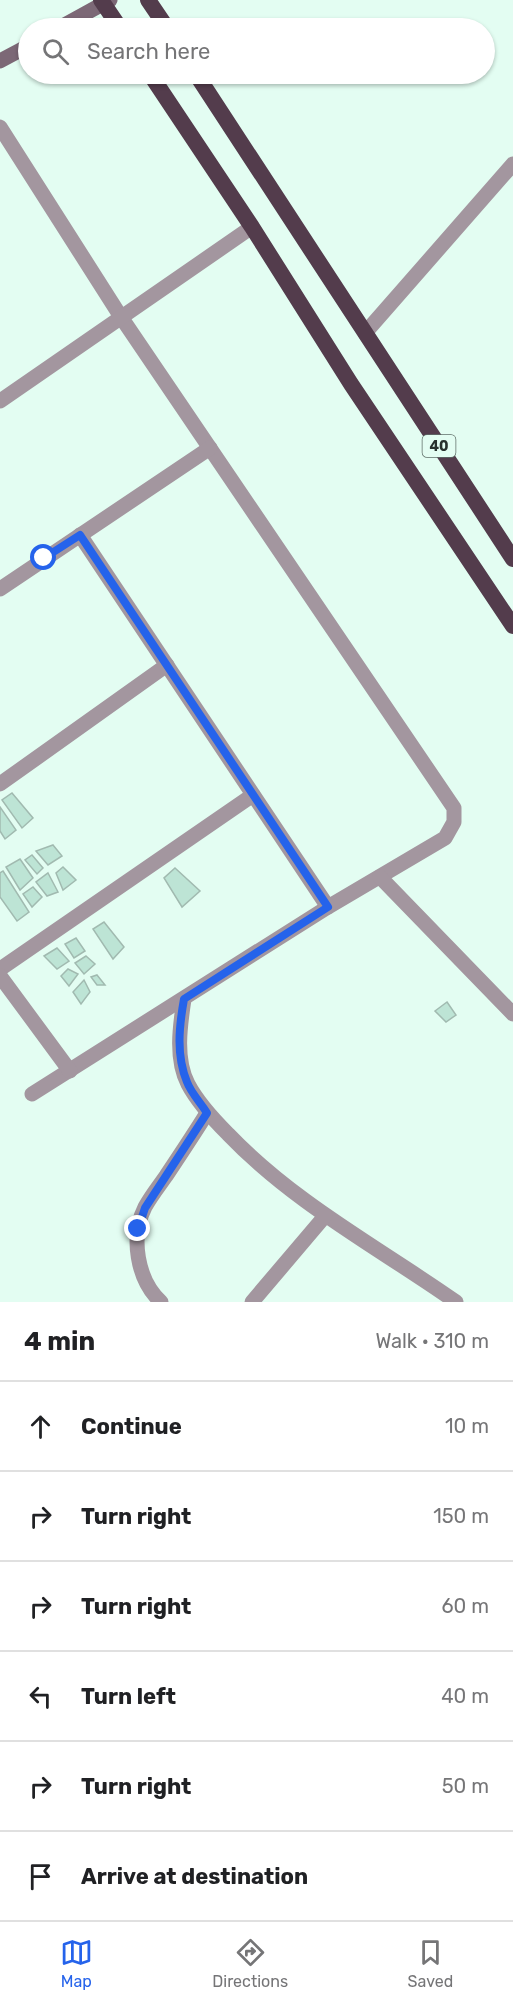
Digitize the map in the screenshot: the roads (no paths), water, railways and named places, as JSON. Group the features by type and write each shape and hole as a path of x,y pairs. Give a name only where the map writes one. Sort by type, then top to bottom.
{"highway":[{"path":"148,0 160,18"},
{"path":"105,1 114,18"},
{"path":"157,84 252,227 351,384 513,626"},
{"path":"203,84 365,333"},
{"name":"40","path":"365,333 513,559"}],"main road":[{"path":"76,18 105,1"},
{"path":"0,61 18,51"}],"street":[{"path":"0,127 121,318 454,808 454,822 445,838 328,907 32,1094"},
{"path":"365,333 513,164"},
{"path":"0,400 252,227"},
{"path":"0,589 210,448"},
{"path":"80,535 328,907"},
{"path":"0,783 167,665"},
{"path":"0,969 253,795"},
{"path":"380,877 513,1014"},
{"path":"0,976 70,1071"},
{"path":"184,999 180,1026 180,1056 187,1083 207,1113 273,1178 325,1216 456,1302"},
{"path":"161,1302 152,1294 143,1274 137,1252 138,1229 145,1208 207,1113"},
{"path":"252,1302 325,1216"}]}
